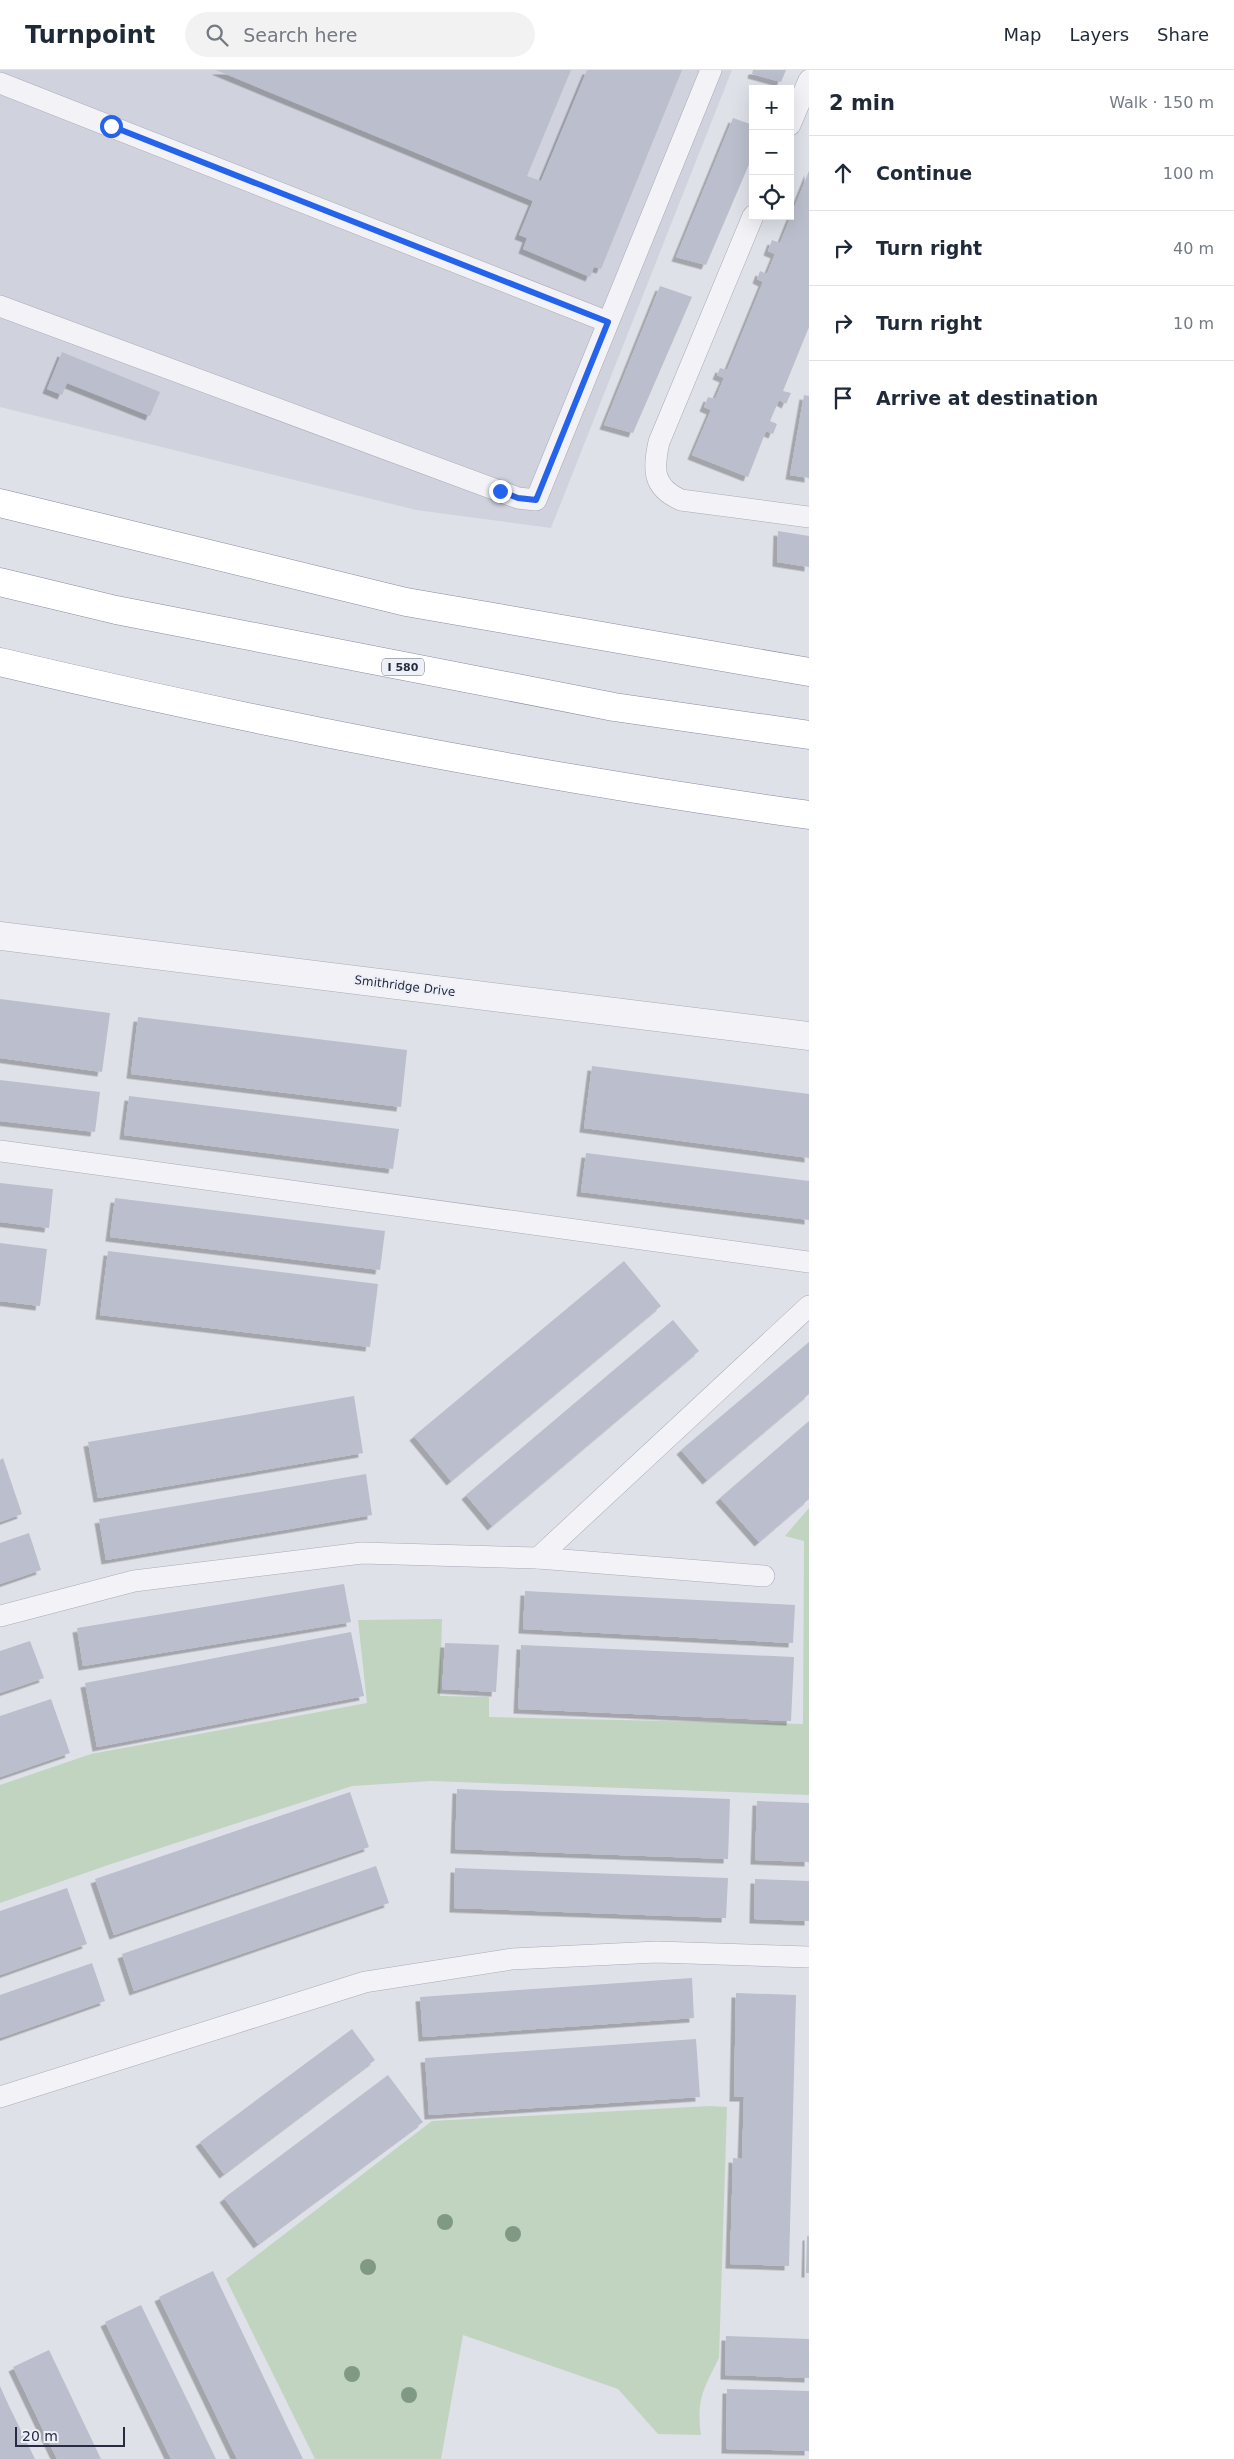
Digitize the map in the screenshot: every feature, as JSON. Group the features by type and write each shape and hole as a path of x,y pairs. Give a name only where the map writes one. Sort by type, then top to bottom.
{"highway":[{"path":"0,502 406,602 809,672"},
{"name":"I 580","path":"0,582 126,612 604,705 809,735"},
{"path":"0,662 106,687 358,740 565,776 809,815"}],"street":[{"name":"Smithridge Drive","path":"0,936 809,1036"}],"lane":[{"path":"0,306 518,498 536,500 711,70"},
{"path":"794,116 809,80"},
{"path":"0,83 608,322"},
{"path":"751,220 659,442 655,463 657,479 668,494 681,500 809,517"},
{"path":"0,1151 809,1262"},
{"path":"538,1558 809,1306"},
{"path":"0,1616 134,1581 362,1553 538,1558 764,1576"},
{"path":"0,2097 365,1982 512,1959 658,1952 809,1957"}],"shaded area":[{"path":"0,70 732,70 551,528 416,510 0,407"}],"green space":[{"path":"809,1508 809,1795 431,1781 352,1786 108,1865 0,1903 0,1785 91,1754 367,1703 358,1620 442,1619 440,1696 489,1697 489,1717 803,1724 804,1541 785,1536"},
{"path":"710,2106 727,2107 719,2358 702,2395 700,2412 701,2435 658,2434 618,2389 463,2335 441,2459 315,2459 226,2279 432,2121"}],"building":[{"path":"216,70 571,70 527,176 541,181 587,70 682,70 601,269 594,267 590,277 523,249 527,238 519,235 533,201"},
{"path":"753,70 786,70 781,82 752,74"},
{"path":"733,118 749,124 749,164 706,265 676,257"},
{"path":"809,171 809,327 783,391 791,393 786,404 779,400 770,421 777,424 773,434 766,431 748,477 692,455 711,410 704,407 708,397 715,399 724,378 717,375 720,368 727,370 763,282 757,279 760,271 767,274 775,254 768,251 772,240 780,243 789,220 794,220 794,208"},
{"path":"660,286 692,297 633,433 604,425"},
{"path":"62,352 160,392 150,416 67,383 62,395 47,389"},
{"path":"804,395 809,396 809,478 790,475"},
{"path":"778,531 809,536 809,567 777,562"},
{"path":"0,999 110,1013 102,1072 0,1058"},
{"path":"138,1017 407,1050 401,1107 131,1074"},
{"path":"592,1066 809,1094 809,1158 584,1128"},
{"path":"0,1080 100,1092 95,1132 0,1121"},
{"path":"129,1096 399,1129 393,1169 124,1135"},
{"path":"586,1153 809,1181 809,1220 581,1192"},
{"path":"0,1183 53,1189 49,1228 0,1222"},
{"path":"115,1198 385,1231 380,1270 110,1237"},
{"path":"0,1243 47,1249 40,1306 0,1301"},
{"path":"108,1251 378,1284 370,1347 100,1315"},
{"path":"624,1261 661,1306 451,1481 414,1436"},
{"path":"673,1320 699,1351 492,1526 466,1495"},
{"path":"809,1342 809,1394 707,1480 681,1450"},
{"path":"354,1396 363,1453 98,1498 88,1442"},
{"path":"809,1421 809,1499 759,1542 720,1498"},
{"path":"3,1458 22,1514 0,1522 0,1460"},
{"path":"366,1474 372,1515 106,1560 99,1519"},
{"path":"29,1533 41,1570 0,1584 0,1543"},
{"path":"344,1584 351,1622 83,1666 77,1628"},
{"path":"525,1591 795,1605 793,1643 523,1629"},
{"path":"351,1632 364,1696 97,1747 85,1683"},
{"path":"30,1641 44,1678 0,1693 0,1651"},
{"path":"445,1643 499,1645 496,1692 442,1689"},
{"path":"521,1645 794,1657 791,1721 518,1709"},
{"path":"51,1699 70,1753 0,1777 0,1716"},
{"path":"457,1789 730,1799 728,1859 455,1849"},
{"path":"350,1792 369,1847 114,1935 95,1879"},
{"path":"757,1801 809,1803 809,1862 755,1860"},
{"path":"376,1866 389,1903 134,1991 122,1954"},
{"path":"455,1868 728,1878 726,1918 454,1908"},
{"path":"755,1879 809,1881 809,1921 754,1919"},
{"path":"67,1888 87,1944 0,1975 0,1911"},
{"path":"92,1963 105,2001 0,2038 0,1995"},
{"path":"692,1978 694,2018 423,2037 420,1997"},
{"path":"736,1993 796,1995 789,2266 730,2264 733,2158 742,2159 744,2097 734,2097"},
{"path":"352,2029 375,2060 224,2174 200,2142"},
{"path":"696,2039 700,2097 429,2115 425,2058"},
{"path":"388,2075 423,2122 258,2244 224,2198"},
{"path":"807,2236 809,2236 809,2273 806,2273"},
{"path":"213,2271 303,2459 237,2459 159,2297"},
{"path":"141,2305 216,2459 171,2459 105,2322"},
{"path":"726,2336 809,2339 809,2378 725,2375"},
{"path":"49,2350 101,2459 57,2459 13,2367"},
{"path":"0,2386 9,2406 35,2459 0,2459"},
{"path":"727,2389 809,2391 809,2451 726,2449"}],"route":[{"path":"111,126 608,322 536,500 518,498 500,491"}]}
